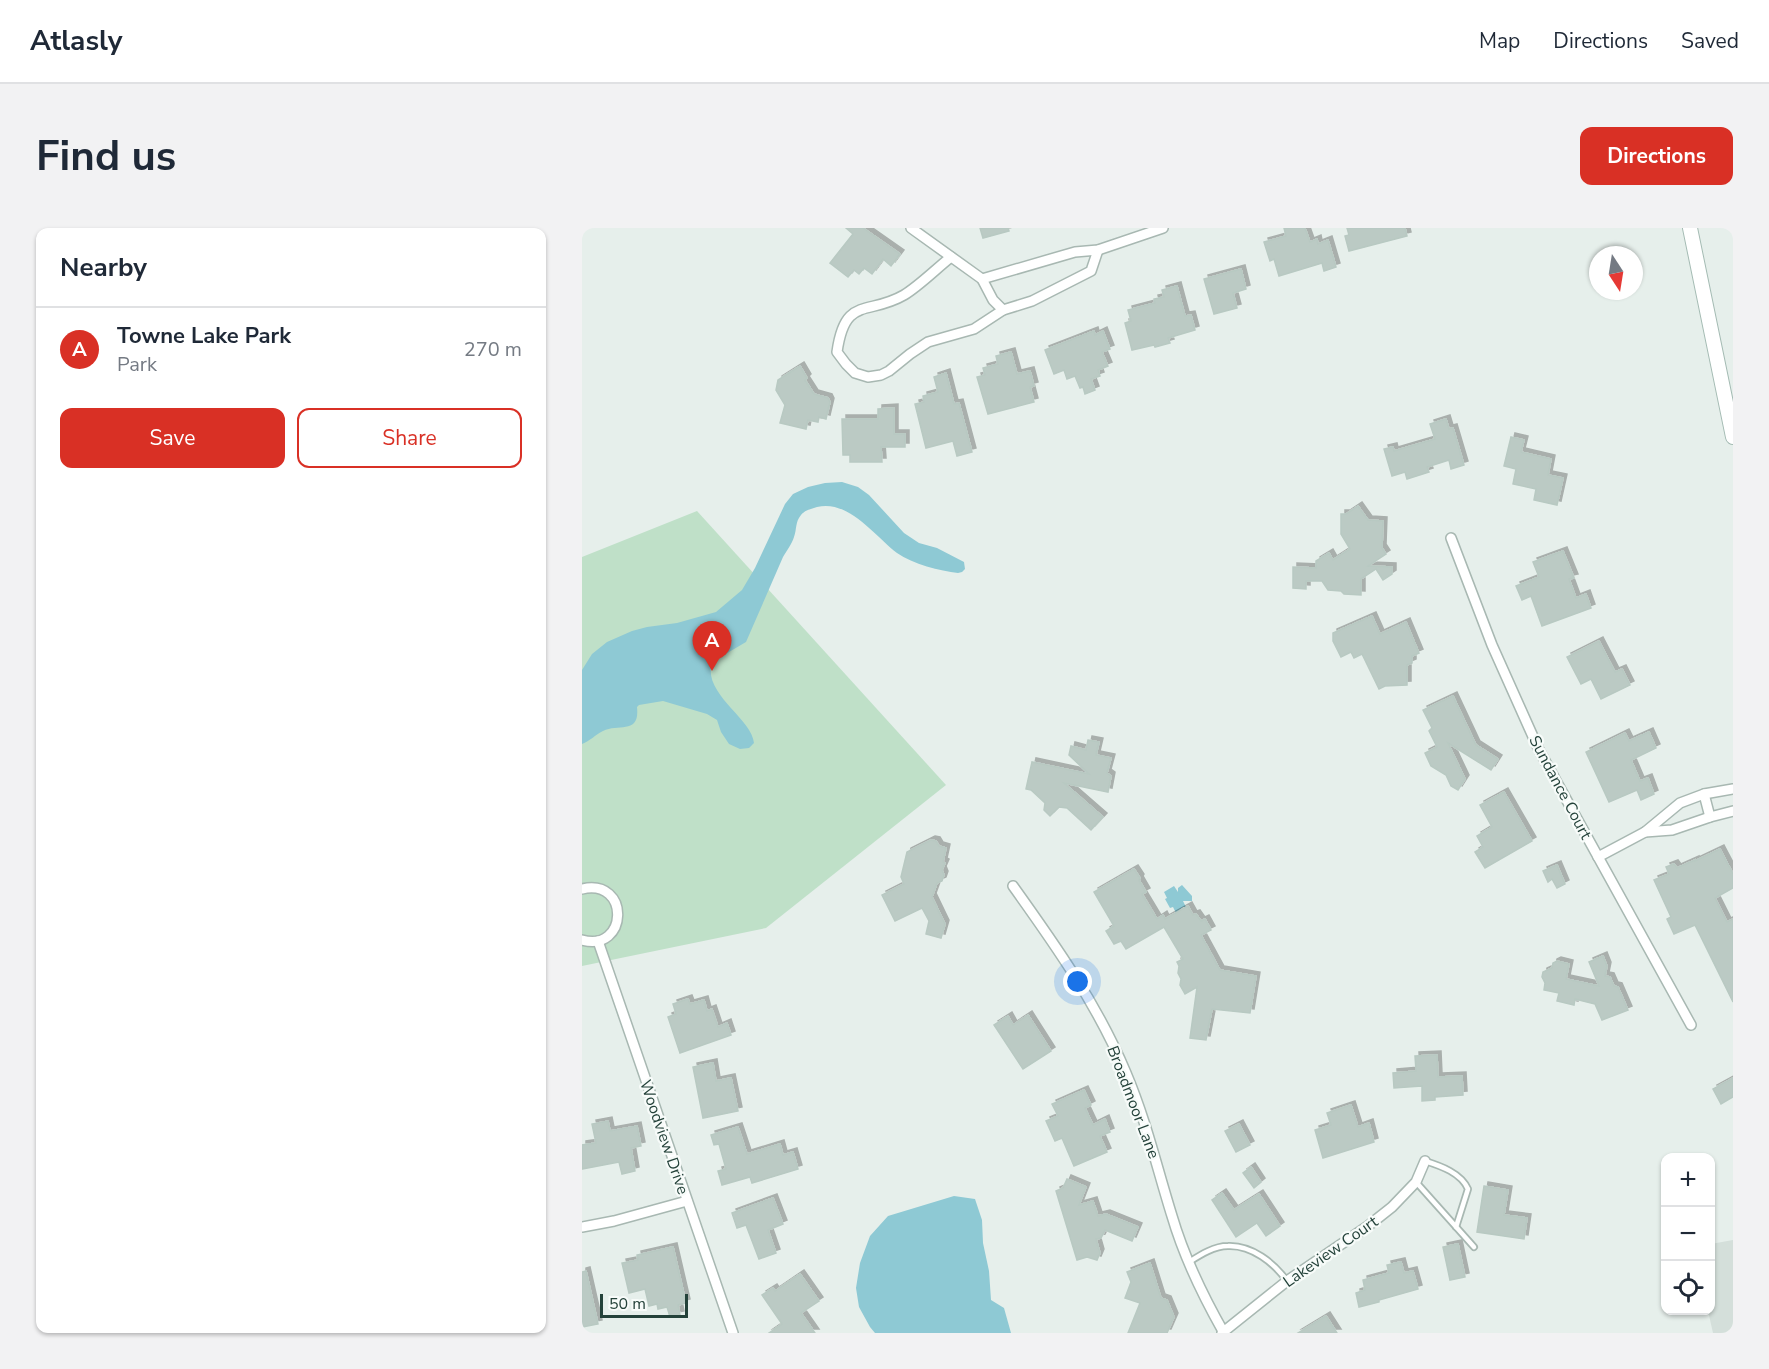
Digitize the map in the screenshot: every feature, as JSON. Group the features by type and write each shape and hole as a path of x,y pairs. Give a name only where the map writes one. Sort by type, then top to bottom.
{"main road":[{"path":"1690,228 1729,399 1732,429"}],"street":[{"path":"911,228 982,279 993,300 1003,310"},
{"path":"982,279 1075,252 1098,250 1163,228"},
{"path":"951,257 906,294 889,302 856,311 847,319 839,334 837,352 855,373 868,377 881,375 928,342 974,329 1003,310 1032,301 1091,271 1098,250"},
{"name":"Sundance Court","path":"1451,538 1492,645 1539,750 1691,1025"},
{"path":"1598,857 1644,832 1680,803 1704,794 1733,789"},
{"path":"1704,794 1710,817"},
{"path":"1644,832 1672,830 1733,811"},
{"name":"Broadmoor Lane","path":"1013,886 1064,957 1097,1014 1126,1073 1149,1134 1172,1217 1189,1262 1223,1333"},
{"path":"582,890 596,888 607,892 615,901 618,910 618,920 614,930 607,937 598,941 582,940"},
{"name":"Woodview Drive","path":"598,941 733,1333"},
{"name":"Lakeview Court","path":"1223,1333 1287,1281 1368,1226 1392,1206 1416,1182 1425,1161"},
{"path":"582,1227 614,1221 687,1201"}],"lane":[{"path":"1425,1161 1444,1167 1466,1184 1468,1189 1456,1227"},
{"path":"1416,1182 1474,1247"},
{"path":"1189,1262 1202,1254 1228,1246 1246,1249 1270,1262 1287,1281"}],"shaded area":[{"path":"1733,1240 1733,1333 1713,1333 1709,1315 1715,1315 1715,1243"}],"green space":[{"path":"697,511 946,785 766,928 582,966 582,557"}],"water":[{"path":"842,482 858,487 869,495 904,533 919,543 937,548 964,562 965,569 958,573 951,572 911,560 897,553 860,521 839,508 828,506 808,510 798,520 793,540 783,557 746,642 712,662 711,674 714,685 745,724 754,743 749,748 740,749 729,744 717,720 707,714 663,701 639,705 632,725 603,731 582,744 582,670 592,654 607,642 632,631 677,623 716,612 742,590 785,504 793,494 808,487"},
{"path":"1182,885 1192,896 1192,901 1183,901 1186,907 1176,913 1173,907 1170,908 1164,892 1174,886 1178,892 1178,888"},
{"path":"954,1196 975,1199 982,1220 991,1300 1004,1308 1011,1333 875,1333 859,1307 856,1288 860,1263 870,1236 888,1216"}],"building":[{"path":"846,228 863,228 900,254 891,266 883,259 872,274 864,268 859,274 854,270 848,277 830,263 853,234"},
{"path":"980,228 1008,228 1009,231 983,238"},
{"path":"1284,228 1305,228 1310,242 1317,239 1318,244 1328,240 1336,267 1324,271 1322,263 1279,276 1274,259 1270,261 1264,242 1286,236"},
{"path":"1347,228 1405,228 1407,236 1349,251 1345,236 1349,235"},
{"path":"1241,269 1246,289 1233,293 1237,308 1214,314 1204,279"},
{"path":"1177,286 1185,316 1191,315 1195,330 1168,338 1170,343 1132,350 1125,323 1131,321 1128,310 1155,303 1154,299 1164,297 1162,290"},
{"path":"1094,331 1095,335 1103,331 1110,349 1102,352 1108,366 1098,370 1100,376 1091,379 1095,390 1085,394 1075,376 1067,379 1064,370 1054,374 1045,350"},
{"path":"1011,352 1017,374 1030,371 1034,386 1030,387 1034,402 988,414 977,377 985,375 983,368 998,364 996,356"},
{"path":"800,366 814,394 828,398 830,402 826,419 819,417 818,422 808,420 806,429 780,423 785,405 776,390 778,380"},
{"path":"946,373 954,404 959,403 972,452 957,456 953,441 926,448 915,404 924,402 923,396 938,392 934,377"},
{"path":"894,408 894,434 905,434 905,447 881,447 882,462 850,462 850,455 843,455 842,419 878,419 878,409"},
{"path":"1446,419 1449,429 1453,428 1464,465 1451,469 1449,460 1427,467 1429,472 1407,479 1405,472 1392,476 1384,449 1393,447 1394,451 1435,439 1430,424"},
{"path":"1511,437 1524,440 1521,452 1551,459 1548,475 1563,478 1557,505 1534,500 1536,489 1513,484 1516,469 1504,466"},
{"path":"1358,506 1368,520 1383,521 1382,548 1386,554 1368,566 1392,567 1392,574 1383,580 1376,569 1361,579 1361,595 1328,590 1322,581 1306,581 1306,589 1293,588 1293,567 1316,568 1316,561 1329,553 1333,560 1350,549 1341,534 1341,514 1346,514"},
{"path":"1563,551 1574,578 1569,579 1576,598 1586,594 1591,608 1542,626 1531,596 1522,600 1516,586 1539,577 1533,562"},
{"path":"1372,616 1380,634 1406,622 1419,653 1412,656 1412,663 1407,665 1407,685 1385,686 1379,689 1362,654 1354,658 1351,652 1341,657 1333,641 1333,633"},
{"path":"1599,641 1615,672 1622,669 1630,685 1601,699 1591,679 1581,684 1567,657"},
{"path":"1453,696 1476,745 1498,759 1491,770 1448,743 1465,779 1458,790 1451,786 1446,775 1431,766 1425,753 1437,747 1429,731 1432,728 1423,710"},
{"path":"1649,732 1656,748 1631,760 1640,781 1648,778 1654,794 1641,800 1637,790 1609,802 1586,752 1625,733 1629,741"},
{"path":"1088,740 1099,742 1096,755 1111,758 1107,773 1111,776 1108,792 1064,783 1103,817 1091,830 1067,808 1059,807 1050,816 1044,810 1045,803 1031,790 1026,789 1032,762 1089,774 1069,755 1071,746 1086,750"},
{"path":"1504,792 1532,841 1485,868 1475,852 1483,847 1477,836 1492,827 1480,805"},
{"path":"931,840 946,848 942,870 944,875 942,881 937,883 932,897 945,924 941,938 926,934 929,921 922,908 895,921 882,895 904,884 901,877 907,852"},
{"path":"1720,849 1733,874 1733,888 1715,898 1727,922 1733,919 1733,1002 1695,925 1674,934 1667,919 1671,917 1654,880 1669,874 1666,867 1674,864 1677,868"},
{"path":"1557,865 1565,884 1557,888 1552,879 1548,882 1543,871"},
{"path":"1134,869 1146,892 1142,894 1157,919 1163,915 1165,919 1188,906 1193,915 1196,914 1201,921 1205,919 1211,930 1201,935 1220,970 1256,976 1250,1013 1212,1009 1206,1040 1190,1038 1197,987 1185,994 1180,985 1177,962 1183,959 1164,927 1126,949 1121,941 1114,944 1106,931 1114,926 1094,892"},
{"path":"1603,956 1607,966 1605,976 1610,977 1614,986 1618,987 1628,1010 1602,1020 1595,1004 1575,999 1574,1005 1557,1001 1559,993 1544,990 1543,972 1552,968 1553,963 1557,961 1569,964 1566,979 1599,986 1589,962"},
{"path":"688,999 690,1004 704,1000 707,1011 712,1009 718,1027 727,1023 731,1035 680,1053 668,1017 676,1014 673,1004"},
{"path":"1028,1015 1051,1051 1023,1069 994,1025 1008,1016 1013,1025"},
{"path":"1437,1055 1438,1077 1462,1076 1463,1095 1435,1097 1435,1100 1422,1101 1422,1086 1394,1088 1393,1073 1416,1071 1415,1056"},
{"path":"713,1063 716,1081 731,1078 738,1111 703,1118 693,1067"},
{"path":"1733,1078 1733,1097 1721,1104 1713,1089"},
{"path":"1084,1090 1091,1105 1085,1108 1093,1125 1105,1119 1110,1132 1100,1136 1107,1152 1074,1166 1062,1138 1055,1141 1046,1121 1058,1116 1052,1104"},
{"path":"1351,1105 1358,1127 1369,1123 1374,1142 1323,1158 1315,1130 1331,1125 1327,1113"},
{"path":"608,1121 610,1131 637,1126 641,1146 631,1148 635,1171 622,1174 619,1162 582,1169 582,1145 596,1143 592,1124"},
{"path":"1239,1124 1250,1145 1236,1152 1225,1131"},
{"path":"738,1127 747,1154 780,1144 783,1155 793,1152 798,1169 752,1183 750,1177 722,1185 718,1171 726,1169 719,1144 714,1145 711,1135"},
{"path":"1251,1167 1261,1182 1254,1188 1243,1173"},
{"path":"1067,1179 1086,1187 1079,1205 1093,1201 1098,1216 1106,1214 1138,1227 1132,1241 1105,1230 1101,1238 1096,1239 1100,1253 1097,1260 1087,1257 1077,1260 1056,1191 1063,1188"},
{"path":"1484,1186 1508,1190 1504,1215 1527,1218 1524,1239 1477,1232"},
{"path":"1222,1193 1234,1210 1259,1194 1280,1226 1266,1236 1257,1223 1236,1237 1212,1200"},
{"path":"773,1198 783,1224 768,1230 776,1253 759,1259 746,1225 737,1228 732,1213"},
{"path":"1458,1244 1465,1277 1450,1280 1443,1247"},
{"path":"673,1247 686,1303 678,1305 680,1315 670,1317 667,1307 658,1309 657,1304 649,1306 645,1289 629,1293 622,1263 638,1260 637,1255"},
{"path":"1401,1262 1404,1273 1413,1271 1418,1289 1359,1307 1356,1293 1365,1290 1363,1280 1389,1273 1387,1265"},
{"path":"1150,1263 1161,1298 1167,1300 1174,1317 1167,1333 1128,1333 1140,1303 1125,1298 1131,1282 1127,1272"},
{"path":"586,1271 598,1324 582,1327 582,1272"},
{"path":"800,1274 819,1301 801,1313 815,1333 769,1333 782,1324 762,1295 773,1288 775,1291"},
{"path":"1326,1316 1337,1333 1298,1333"}],"place":[{"name":"Towne Lake Park","path":"712,671"}]}
